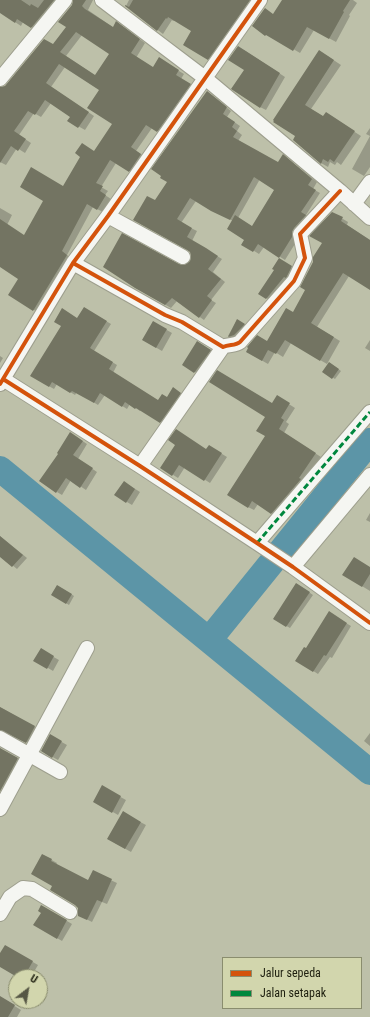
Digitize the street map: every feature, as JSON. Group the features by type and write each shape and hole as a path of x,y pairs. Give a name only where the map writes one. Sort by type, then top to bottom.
{"street":[{"path":"0,79 65,0"},
{"path":"102,0 205,78 370,218"},
{"path":"260,0 108,216 73,263 2,381 140,466 259,544 370,623"},
{"path":"354,204 370,182"},
{"path":"140,466 223,347 230,344 236,345 240,342 294,281 305,258 300,234 340,191"},
{"path":"108,216 183,258"},
{"path":"73,263 165,315 182,322 223,347"},
{"path":"259,544 370,412"},
{"path":"289,564 370,475"},
{"path":"0,809 87,648"},
{"path":"0,738 60,772"},
{"path":"0,914 10,897 23,888 32,889 70,912"}],"building":[{"path":"0,0 21,0 30,6 31,4 38,8 44,0 54,0 31,28 17,19 15,23 0,13"},
{"path":"73,0 86,0 82,6 85,9 113,27 116,21 140,39 131,53 153,67 159,57 179,70 176,75 191,84 157,132 146,125 131,147 141,154 129,172 110,160 96,183 103,186 100,191 106,195 97,210 87,204 62,251 67,255 33,311 8,295 18,279 0,267 0,219 24,235 43,201 20,187 31,167 63,186 80,157 75,153 82,143 94,151 112,124 87,108 99,90 59,64 46,83 89,112 78,128 67,121 70,117 45,100 35,115 28,111 14,131 26,139 18,151 11,146 0,163 0,87 5,86 44,39 53,44 66,27 58,22 72,5","holes":["76,32 109,54 95,75 60,52"]},
{"path":"133,0 250,0 208,60 183,45 191,31 168,17 157,31 125,6 129,7"},
{"path":"282,0 350,0 329,39 307,27 293,51 266,35 265,36 252,26 265,8 273,14"},
{"path":"238,46 280,73 260,108 231,89 244,70 228,60"},
{"path":"319,50 334,60 305,105 323,116 326,112 355,131 334,162 330,159 328,162 323,159 321,164 293,140 295,136 273,122"},
{"path":"207,91 227,107 223,114 235,122 232,127 237,131 233,137 278,162 283,154 312,179 308,185 316,190 301,212 306,215 294,228 292,237 279,258 258,244 253,252 241,245 244,240 227,229 235,215 252,226 274,190 254,177 230,220 211,211 190,198 177,219 192,228 187,237 218,256 208,269 221,279 207,296 212,300 199,318 172,298 165,305 103,267 122,233 179,264 184,265 190,261 190,252 133,220 147,196 155,200 167,182 160,178 161,176 151,169"},
{"path":"332,212 343,217 341,221 370,240 370,290 343,273 311,323 334,337 320,361 285,340 276,354 268,350 262,361 246,352 247,347 257,335 267,341 286,308 293,312 305,290 300,287 313,262 313,257 322,243 309,236"},
{"path":"279,258 292,266 286,278 284,277 266,299 258,294 274,270 272,269"},
{"path":"84,307 107,321 90,348 113,362 109,369 158,400 162,394 167,397 173,387 181,393 160,423 125,402 122,407 100,393 94,403 72,391 70,393 52,382 49,387 30,376 61,326 54,322 62,308 77,318"},
{"path":"237,319 245,324 234,335 228,337"},
{"path":"153,321 167,329 156,348 142,340"},
{"path":"197,341 211,350 194,373 182,365"},
{"path":"329,362 339,369 332,379 322,372"},
{"path":"217,370 272,403 277,395 290,403 281,418 284,420 279,429 316,453 299,478 301,479 271,514 252,501 248,508 227,495 265,436 256,431 265,417 209,382"},
{"path":"176,429 206,449 209,445 222,453 204,481 179,465 172,476 160,468 175,445 168,440"},
{"path":"70,432 83,441 73,455 93,468 80,488 66,478 56,493 39,481 58,454 57,453"},
{"path":"124,481 135,489 126,503 114,495"},
{"path":"0,536 23,555 12,567 0,557"},
{"path":"354,557 370,567 370,574 362,587 342,575"},
{"path":"296,583 310,592 286,627 273,619"},
{"path":"57,585 72,594 66,604 51,595"},
{"path":"329,611 347,623 326,656 324,655 313,672 295,661 304,647 306,648"},
{"path":"41,648 54,656 47,669 33,661"},
{"path":"0,707 35,726 26,743 0,730"},
{"path":"50,734 62,741 52,758 41,751"},
{"path":"0,748 18,758 0,791"},
{"path":"102,785 121,796 112,813 93,802"},
{"path":"123,811 141,822 125,849 107,839"},
{"path":"42,854 52,859 51,861 88,880 93,870 112,879 102,902 97,900 87,920 78,916 78,908 75,905 50,890 52,886 31,874"},
{"path":"41,905 67,920 57,939 33,925 41,913 38,911"},
{"path":"5,945 33,961 28,969 8,969 8,972 0,967 0,953"},
{"path":"0,996 8,1001 8,1009 13,1009 8,1017 0,1017"}],"waterway":[{"path":"209,640 370,441"},
{"path":"0,469 370,772"}],"marked path":[{"path":"257,543 370,412"}],"cycle path":[{"path":"0,384 73,263 108,216 260,0"},
{"path":"73,263 165,315 182,322 223,347 236,344 240,342 294,281 305,258 300,234 340,191"},
{"path":"3,379 140,466 257,543 293,567 370,623"}]}
